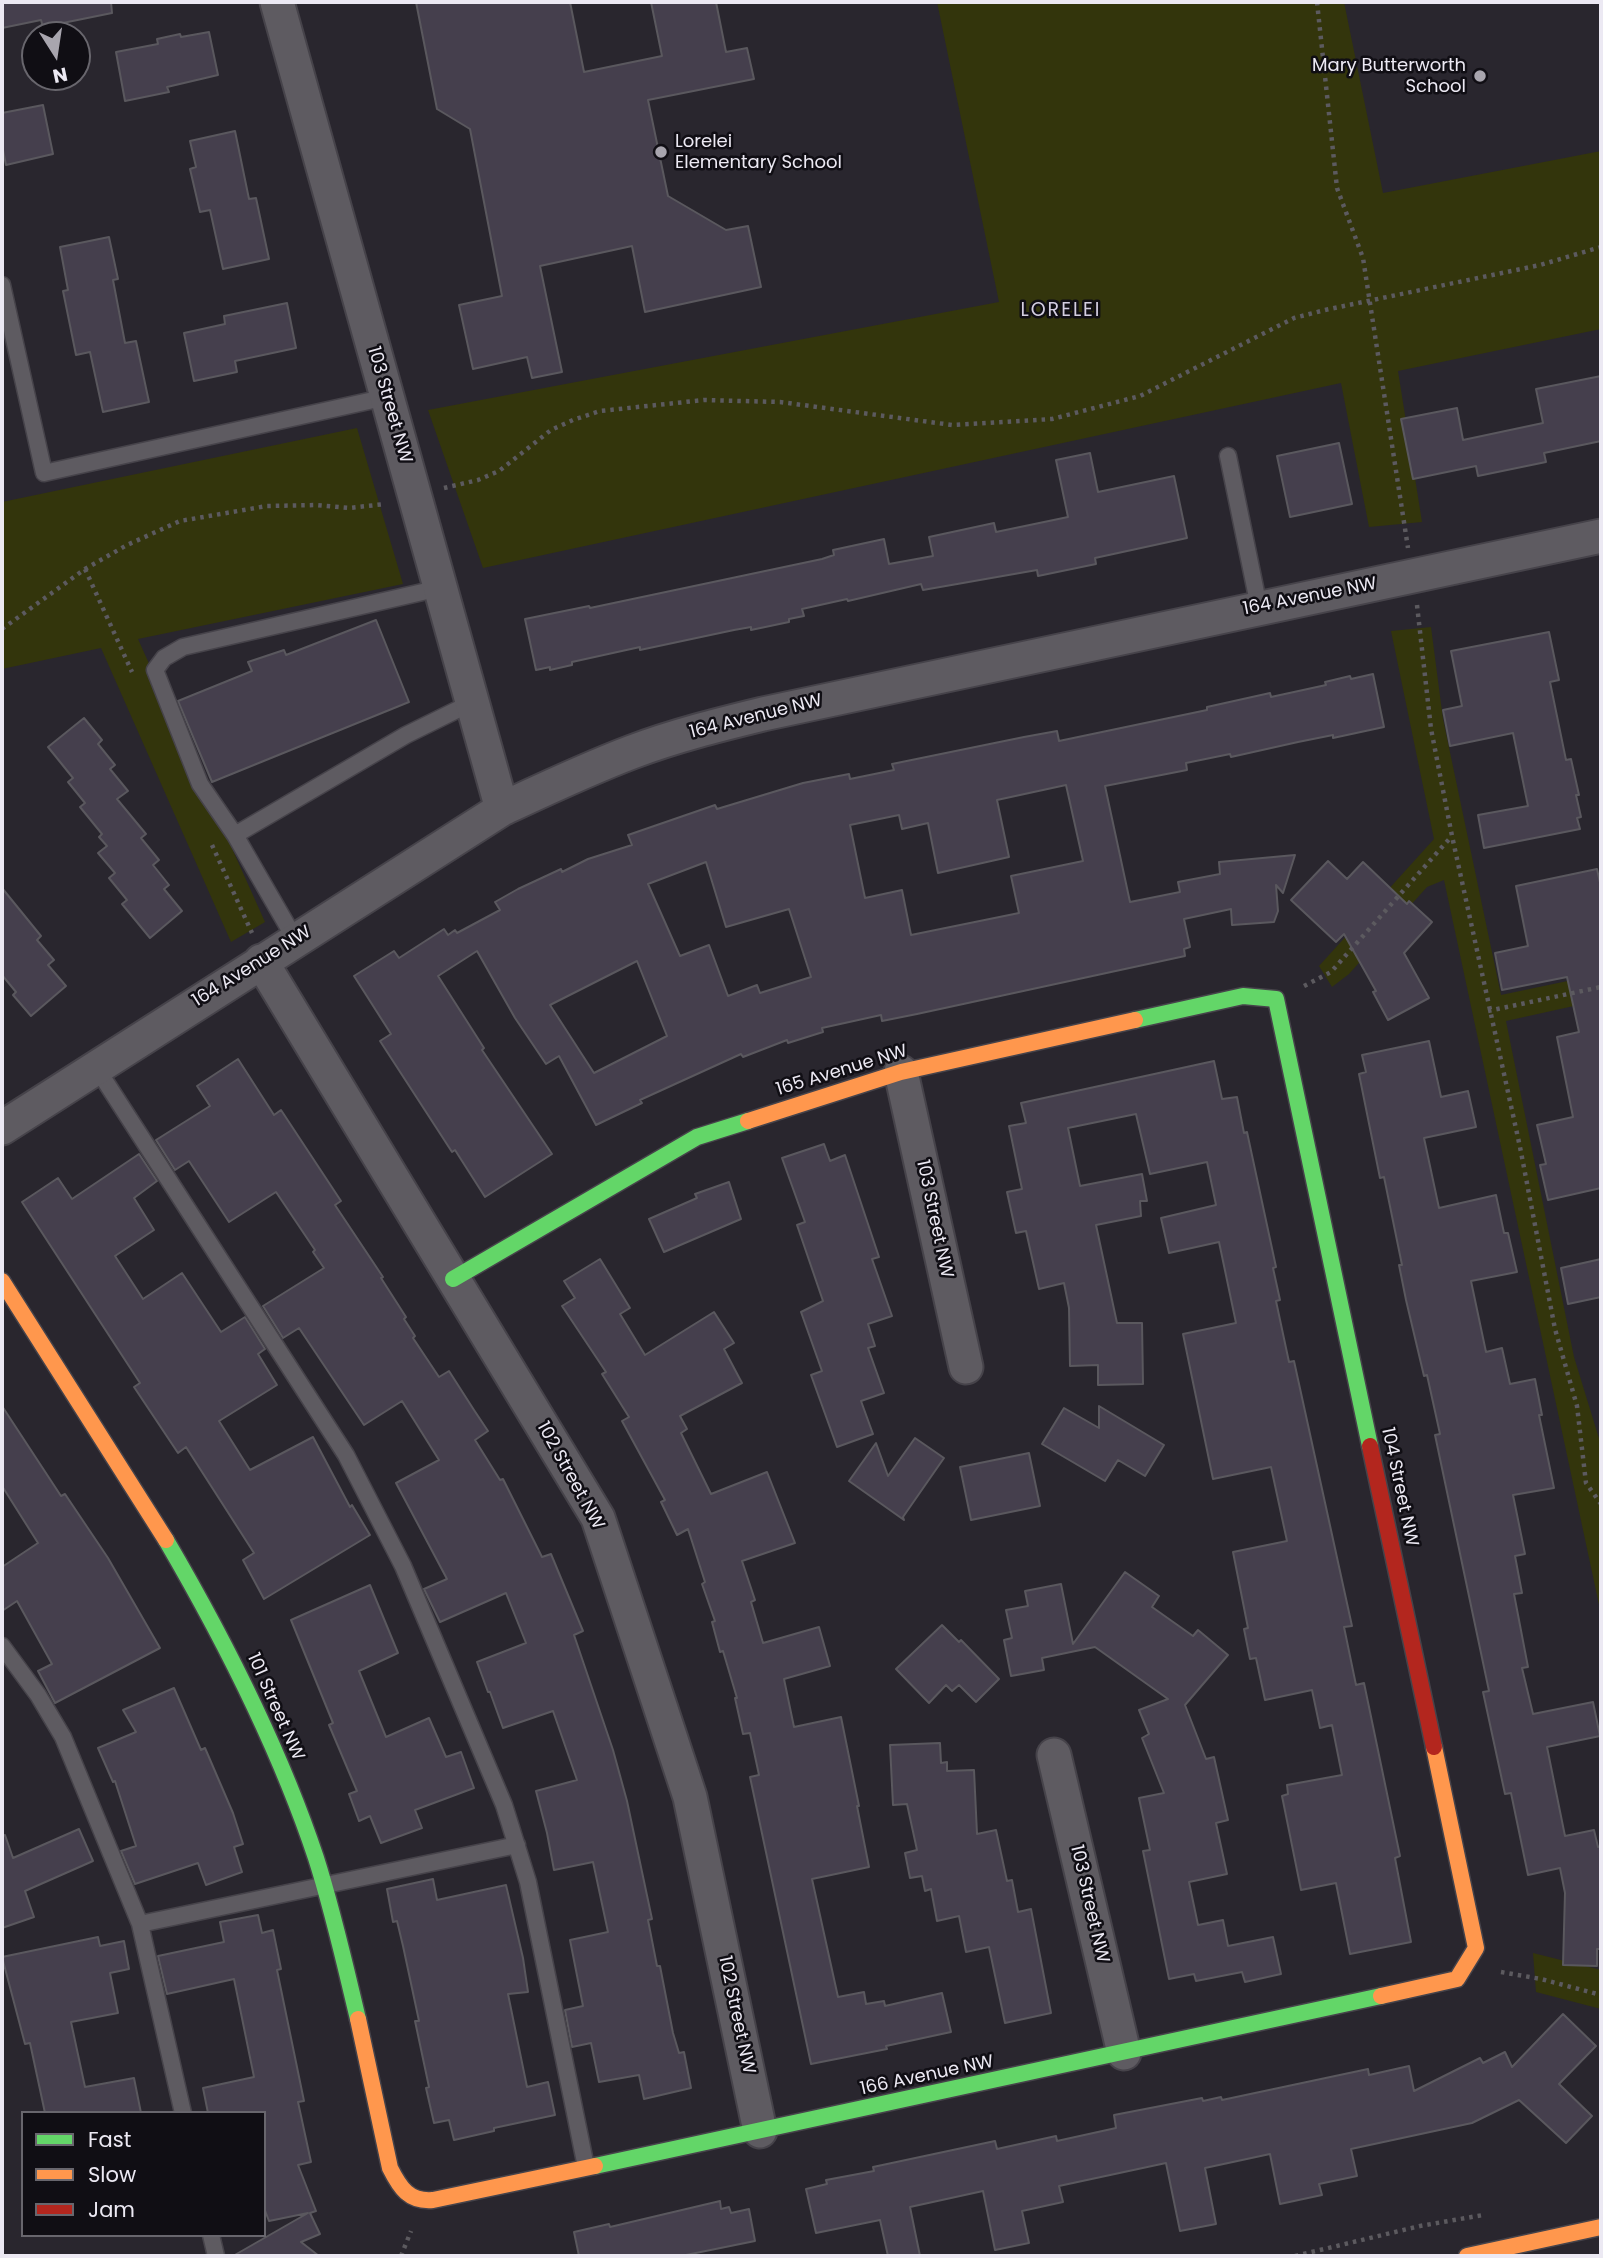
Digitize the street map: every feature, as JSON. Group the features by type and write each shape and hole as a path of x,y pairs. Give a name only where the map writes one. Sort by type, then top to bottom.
{"street":[{"name":"103 Street NW","path":"277,2 502,809"},
{"name":"164 Avenue NW","path":"2,1128 502,809 580,772 634,751 698,730 1259,607 1601,536"},
{"name":"102 Street NW","path":"261,961 598,1518 690,1797 760,2131"},
{"name":"165 Avenue NW","path":"453,1279 697,1137 901,1072 1243,996 1276,999"},
{"name":"104 Street NW","path":"1276,999 1476,1948 1461,1972"},
{"name":"103 Street NW","path":"901,1072 966,1367"},
{"name":"101 Street NW","path":"2,1280 180,1561 217,1628 279,1761 324,1885 342,1952 390,2168 404,2194"},
{"name":"103 Street NW","path":"1054,1755 1124,2053"},
{"name":"166 Avenue NW","path":"404,2194 423,2201 760,2131 1124,2053 1461,1972"},
{"path":"1467,2256 1601,2227"}],"lane":[{"path":"2,285 44,472 387,397"},
{"path":"1228,456 1259,607"},
{"path":"296,939 235,835 200,784 155,670 164,658 183,648 440,588"},
{"path":"235,835 406,735 473,702"},
{"path":"96,1067 345,1455 403,1566 504,1805 517,1845 528,1882 586,2167"},
{"path":"2,1646 38,1695 62,1737 140,1924 183,2111"},
{"path":"140,1924 517,1845"},
{"path":"211,2237 216,2256"}],"path":[{"path":"1317,2 1336,188 1363,258 1413,576 1431,729 1488,1011 1520,1147 1555,1329 1577,1406 1586,1483 1601,1504"},
{"path":"2,629 85,569 127,545 180,521 267,506 378,506 478,480 499,471 551,430 600,411 704,401 780,402 952,425 1063,417 1140,396 1294,318 1540,265 1601,247"},
{"path":"1276,999 1331,972 1452,836"},
{"path":"1488,1011 1601,987"},
{"path":"1461,1972 1541,1979 1601,1995"},
{"path":"1295,2256 1420,2226 1485,2215"}],"shaded area":[{"path":"937,2 1344,2 1383,193 1601,151 1601,329 1398,371 1422,522 1369,527 1341,383 483,568 428,410 999,302"},
{"path":"357,428 403,584 138,639 265,922 231,942 101,648 2,669 2,502"},
{"path":"1431,627 1443,719 1501,995 1601,974 1601,1000 1506,1021 1574,1357 1601,1445 1601,1614 1444,880 1427,887 1349,974 1332,987 1319,966 1434,839 1391,631"},
{"path":"1533,1953 1601,1970 1601,2009 1536,1992"}],"building":[{"path":"2,2 111,2 112,13 73,21 21,21 21,24 2,28"},
{"name":"Lorelei Elementary School","path":"416,2 570,2 584,72 662,56 651,2 716,2 726,52 747,48 754,79 648,100 668,196 726,230 748,226 761,287 645,312 632,246 540,266 562,372 532,378 527,357 473,369 459,305 502,296 470,129 437,109"},
{"path":"209,32 218,75 167,87 169,92 125,101 116,52 158,44 157,39 180,34 181,37"},
{"path":"43,105 53,154 6,165 2,145 2,113"},
{"path":"235,131 249,199 256,198 269,259 223,269 210,210 200,212 190,169 196,167 190,141"},
{"path":"109,237 118,279 113,280 125,343 136,341 149,402 103,412 90,352 76,355 63,291 68,290 60,247"},
{"path":"287,303 296,348 235,361 237,372 194,381 184,333 225,324 224,316"},
{"path":"1601,376 1601,441 1544,453 1546,462 1478,476 1476,466 1413,479 1401,419 1457,408 1463,440 1543,423 1536,389"},
{"path":"1339,443 1352,504 1290,517 1277,456"},
{"path":"1090,453 1098,492 1174,476 1187,538 1095,558 1096,564 1038,576 1037,570 923,590 921,584 848,601 847,599 802,609 804,616 789,619 789,622 751,630 751,627 734,630 640,650 640,647 572,662 572,665 550,670 550,667 536,670 525,619 822,559 834,555 833,550 884,539 889,564 933,556 929,537 994,523 996,532 1068,517 1056,460"},
{"path":"376,620 409,702 212,782 178,701 252,671 248,662 284,650 286,655"},
{"path":"1549,632 1559,680 1550,682 1566,760 1571,759 1579,795 1576,795 1581,817 1577,818 1580,829 1484,848 1478,815 1528,806 1513,733 1450,746 1443,710 1462,706 1451,651"},
{"path":"1373,674 1384,727 1231,757 1230,754 1186,763 1187,770 1105,786 1130,902 1180,892 1178,882 1220,874 1219,862 1295,855 1283,893 1276,885 1278,911 1274,922 1232,925 1231,909 1184,919 1190,947 1184,949 1185,956 882,1021 881,1015 822,1028 823,1032 788,1043 787,1040 743,1057 741,1054 640,1100 642,1103 596,1125 559,1056 546,1064 515,1018 477,951 438,976 484,1048 482,1050 552,1154 485,1197 455,1150 452,1152 380,1041 391,1034 354,976 394,951 399,958 444,929 448,935 455,930 457,933 500,910 495,902 518,889 561,869 562,872 588,859 632,845 628,835 715,805 717,809 803,783 849,774 850,779 894,770 892,764 1024,737 1057,731 1059,741 1207,710 1207,707 1270,693 1271,697 1326,685 1325,682 1350,676 1351,679","holes":["1066,785 1083,861 1011,876 1019,913 911,935 902,890 865,898 850,825 899,815 902,829 928,823 938,873 1009,857 997,800","706,862 726,927 789,909 811,977 760,993 757,985 728,996 709,945 680,956 648,884","637,961 667,1036 594,1073 550,1005"]},
{"path":"84,718 102,740 98,744 115,765 110,769 128,791 117,799 146,834 141,838 159,860 153,865 169,885 164,889 182,911 150,938 122,904 127,900 109,878 115,873 98,853 107,846 99,837 102,834 80,807 85,803 68,782 73,778 48,747"},
{"path":"1328,861 1347,879 1363,862 1407,904 1409,901 1432,922 1404,953 1429,998 1388,1020 1373,992 1376,991 1344,934 1336,942 1291,900"},
{"path":"1597,869 1601,887 1601,1188 1548,1200 1540,1165 1546,1164 1537,1125 1573,1117 1557,1037 1579,1032 1567,977 1502,990 1495,953 1528,946 1516,886"},
{"path":"2,888 41,936 37,940 54,960 48,965 66,986 31,1016 13,995 16,992 2,975"},
{"path":"1429,1041 1441,1097 1468,1091 1476,1127 1424,1138 1439,1208 1496,1195 1504,1233 1508,1233 1517,1272 1471,1281 1486,1352 1502,1348 1510,1384 1535,1379 1542,1415 1539,1415 1554,1488 1513,1495 1525,1554 1515,1556 1522,1593 1514,1594 1528,1667 1522,1668 1533,1714 1593,1702 1600,1736 1547,1747 1565,1836 1594,1830 1598,1847 1601,1846 1601,1949 1597,1949 1597,1966 1563,1965 1565,1893 1560,1868 1528,1875 1511,1793 1505,1794 1483,1692 1489,1691 1435,1435 1440,1434 1406,1300 1399,1265 1402,1265 1384,1177 1380,1178 1359,1074 1366,1072 1362,1055"},
{"path":"238,1059 274,1115 281,1110 341,1201 335,1205 383,1277 381,1278 406,1317 404,1319 415,1336 413,1338 439,1377 449,1371 488,1431 475,1440 500,1480 503,1479 542,1557 551,1554 583,1631 574,1635 613,1750 627,1801 652,1919 648,1920 657,1966 660,1966 679,2053 684,2052 691,2088 644,2099 639,2075 599,2082 591,2043 572,2047 565,2010 583,2006 570,1940 608,1932 593,1862 554,1870 536,1791 577,1780 553,1711 503,1728 488,1692 477,1662 526,1643 506,1593 440,1622 424,1589 447,1579 396,1483 439,1460 402,1401 364,1425 299,1328 283,1338 263,1306 324,1268 276,1192 229,1222 189,1161 175,1170 156,1140 210,1106 197,1086"},
{"path":"1214,1061 1222,1099 1237,1097 1244,1133 1247,1132 1276,1267 1273,1268 1280,1300 1276,1301 1289,1362 1294,1361 1352,1626 1344,1627 1356,1685 1364,1683 1400,1856 1395,1858 1411,1942 1350,1954 1336,1883 1301,1890 1282,1796 1288,1794 1287,1785 1342,1775 1332,1725 1320,1728 1312,1690 1265,1700 1256,1658 1250,1659 1244,1629 1248,1628 1233,1552 1287,1541 1271,1467 1213,1479 1183,1334 1236,1323 1219,1242 1169,1253 1161,1218 1216,1205 1207,1162 1150,1174 1136,1114 1068,1128 1080,1186 1142,1174 1147,1201 1140,1201 1141,1216 1096,1225 1117,1323 1142,1323 1143,1384 1098,1385 1098,1365 1070,1366 1069,1308 1064,1283 1039,1289 1026,1231 1016,1233 1007,1192 1022,1189 1009,1126 1026,1123 1021,1103"},
{"path":"824,1144 830,1161 845,1155 879,1257 872,1259 892,1316 868,1324 875,1346 868,1348 884,1393 861,1401 873,1434 837,1447 811,1375 822,1371 801,1312 823,1301 797,1225 805,1222 782,1158"},
{"path":"139,1154 157,1181 134,1198 154,1230 115,1256 143,1299 182,1273 221,1332 245,1317 265,1349 258,1354 277,1385 219,1421 250,1470 313,1437 350,1507 352,1505 370,1535 264,1599 243,1560 254,1553 186,1447 178,1453 134,1387 140,1383 22,1202 58,1178 72,1199"},
{"path":"729,1182 741,1219 664,1252 649,1219 697,1198 695,1194"},
{"path":"600,1259 630,1308 620,1314 645,1355 714,1312 734,1343 724,1349 742,1383 680,1416 687,1429 681,1433 711,1494 767,1472 795,1543 742,1561 755,1600 751,1602 763,1643 819,1627 830,1666 784,1679 794,1727 841,1717 859,1806 869,1867 812,1879 838,1997 864,1992 866,2004 884,2001 885,2006 942,1993 951,2032 886,2046 887,2049 811,2064 750,1777 759,1775 750,1733 743,1734 737,1698 723,1651 720,1652 712,1622 715,1621 702,1584 705,1582 688,1529 677,1535 661,1502 665,1500 622,1421 629,1417 602,1374 606,1372 562,1306 575,1298 564,1281"},
{"path":"1601,1259 1601,1297 1568,1304 1561,1268"},
{"path":"2,1406 61,1496 65,1494 108,1558 160,1648 55,1703 38,1671 52,1664 17,1601 2,1611 2,1567 38,1543 2,1486"},
{"path":"1099,1406 1164,1445 1145,1476 1118,1460 1105,1481 1042,1444 1064,1408 1099,1428"},
{"path":"915,1438 944,1458 903,1517 904,1520 849,1481 876,1443 888,1476"},
{"path":"1029,1453 1040,1506 971,1520 960,1467"},
{"path":"1125,1572 1159,1596 1152,1607 1193,1636 1198,1630 1228,1655 1185,1705 1206,1759 1214,1757 1228,1820 1216,1823 1227,1874 1189,1882 1198,1925 1223,1920 1228,1946 1273,1937 1281,1974 1245,1982 1242,1972 1196,1981 1194,1974 1169,1979 1143,1851 1150,1850 1139,1798 1164,1793 1142,1738 1149,1734 1139,1710 1168,1699 1095,1647 1042,1658 1044,1670 1011,1676 1004,1640 1012,1638 1006,1610 1028,1606 1025,1591 1061,1584 1073,1644"},
{"path":"370,1585 398,1653 359,1671 386,1737 429,1718 446,1757 461,1752 474,1788 415,1810 422,1828 381,1843 370,1816 359,1821 349,1794 357,1791 329,1725 333,1723 291,1620"},
{"path":"942,1625 959,1642 961,1640 999,1679 976,1702 959,1685 952,1691 946,1685 929,1703 896,1669"},
{"path":"174,1688 201,1750 205,1748 233,1813 243,1844 234,1847 242,1872 206,1885 198,1863 135,1884 121,1851 136,1846 115,1781 113,1782 98,1748 136,1732 123,1710"},
{"path":"940,1743 941,1763 947,1762 947,1771 974,1770 977,1834 996,1830 1007,1881 1012,1880 1018,1912 1031,1909 1051,2013 1005,2023 989,1947 966,1952 959,1916 937,1921 931,1889 925,1891 922,1876 910,1878 905,1853 917,1850 907,1804 893,1805 890,1745"},
{"path":"79,1829 93,1861 25,1891 34,1917 2,1928 2,1836 5,1835 13,1858"},
{"path":"433,1879 437,1900 506,1885 528,1992 508,1994 527,2087 548,2082 555,2115 454,2140 449,2120 434,2123 415,2021 419,2021 397,1921 393,1922 387,1889"},
{"path":"258,1915 262,1933 273,1930 281,1969 277,1970 304,2101 298,2102 311,2162 298,2165 316,2211 310,2213 320,2234 301,2242 319,2256 233,2256 308,2213 269,2221 266,2213 266,2111 208,2111 203,2088 254,2077 234,1979 167,1994 158,1956 224,1942 220,1922"},
{"path":"98,1937 100,1946 124,1941 129,1969 110,1973 118,2013 71,2022 85,2087 134,2078 141,2111 45,2111 30,2043 25,2044 2,1957"},
{"path":"1563,2014 1596,2046 1559,2084 1592,2116 1566,2143 1519,2100 1472,2123 1351,2149 1357,2176 1319,2184 1322,2195 1280,2204 1270,2154 1205,2168 1216,2224 1180,2231 1166,2163 1059,2186 1063,2202 1022,2211 1029,2243 995,2250 983,2191 910,2207 920,2256 888,2256 880,2220 816,2233 806,2189 827,2184 826,2180 995,2141 997,2149 1056,2136 1057,2141 1116,2128 1114,2115 1202,2098 1203,2101 1221,2097 1222,2100 1368,2069 1369,2075 1409,2066 1414,2091 1480,2058 1483,2063 1505,2052 1512,2067"},
{"path":"720,2201 721,2209 729,2207 731,2213 749,2209 755,2241 681,2256 579,2256 574,2232 609,2224 610,2227"}],"traffic: fast":[{"path":"1135,1020 1243,996 1276,999 1370,1446"},
{"path":"453,1279 697,1137 748,1121"},
{"path":"166,1540 230,1656 285,1776 316,1858 358,2019"},
{"path":"595,2166 1381,1996"}],"traffic: slow":[{"path":"748,1121 901,1072 1135,1020"},
{"path":"2,1281 166,1540"},
{"path":"1381,1996 1457,1979 1476,1948 1434,1747"},
{"path":"358,2019 390,2168 411,2196 433,2200 595,2166"},
{"path":"1467,2256 1601,2227"}],"traffic: jam":[{"path":"1370,1446 1434,1747"}],"place":[{"name":"Mary Butterworth School","path":"1480,76"},
{"name":"Lorelei Elementary School","path":"661,152"}],"district":[{"name":"LORELEI","path":"1061,311"}]}
